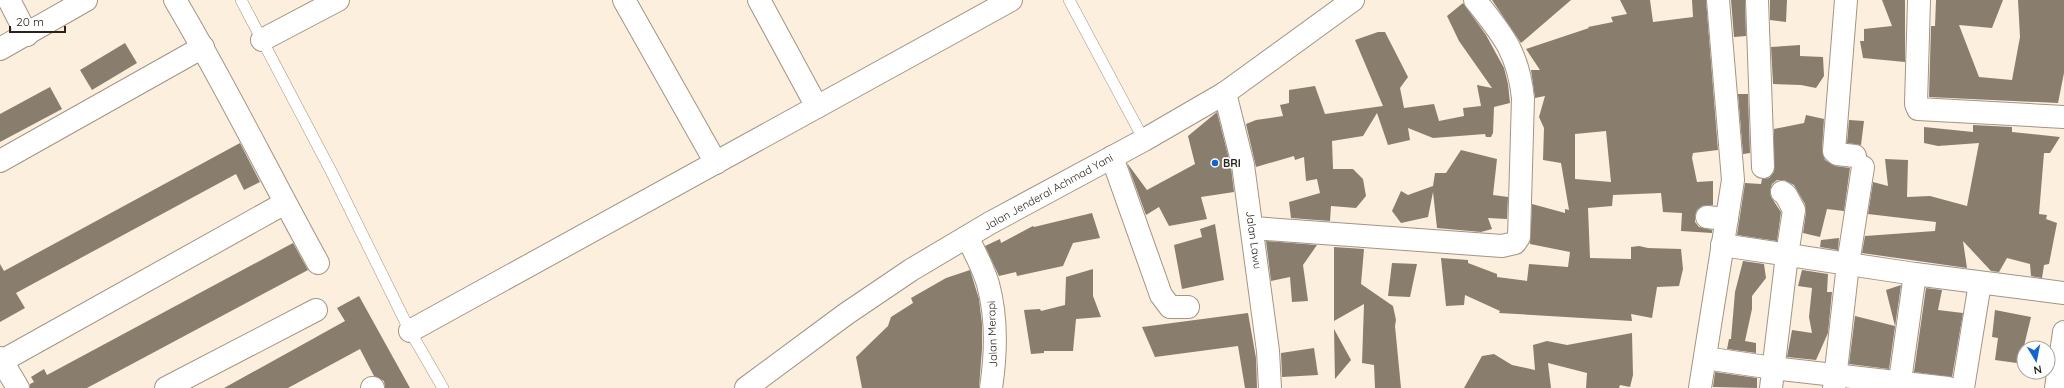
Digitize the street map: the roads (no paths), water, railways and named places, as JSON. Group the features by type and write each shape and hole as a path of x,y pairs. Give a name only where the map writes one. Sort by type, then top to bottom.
{"street":[{"path":"9,0 27,35"},
{"path":"0,49 27,35 86,0"},
{"path":"175,0 203,47 318,263"},
{"path":"262,40 338,0"},
{"path":"624,0 716,163"},
{"path":"759,0 818,107"},
{"path":"410,331 1011,0"},
{"name":"Jalan Jenderal Achmad Yani","path":"746,388 846,314 911,270 967,237 1225,94 1353,0"},
{"path":"1253,228 1502,246 1515,243 1519,237 1521,185 1523,98 1521,84 1514,54 1475,0"},
{"path":"1700,388 1722,245 1717,218 1733,180 1718,0"},
{"path":"1757,0 1763,167"},
{"path":"1835,381 1859,161 1837,154 1834,151 1846,0"},
{"path":"1919,0 1916,104 1918,109 2064,117"},
{"path":"0,160 203,47"},
{"name":"Jalan Lawu","path":"1225,94 1243,165 1253,228 1268,351 1270,388"},
{"path":"1112,157 1161,295 1170,307 1188,307"},
{"path":"1772,378 1794,210 1786,195 1782,192"},
{"path":"18,388 1,359 285,203"},
{"name":"Jalan Merapi","path":"967,237 982,268 991,300 994,347 991,388"},
{"path":"1722,245 1915,274 2064,293"},
{"path":"1900,385 1915,274"},
{"path":"1963,388 1980,283"},
{"path":"166,388 316,310"},
{"path":"2056,388 2064,332"},
{"path":"1705,358 1772,378 1948,388"}],"lane":[{"path":"242,0 332,173 410,331 443,388"},
{"path":"1069,0 1144,140"}],"place":[{"name":"BRI","path":"1215,163"}]}
